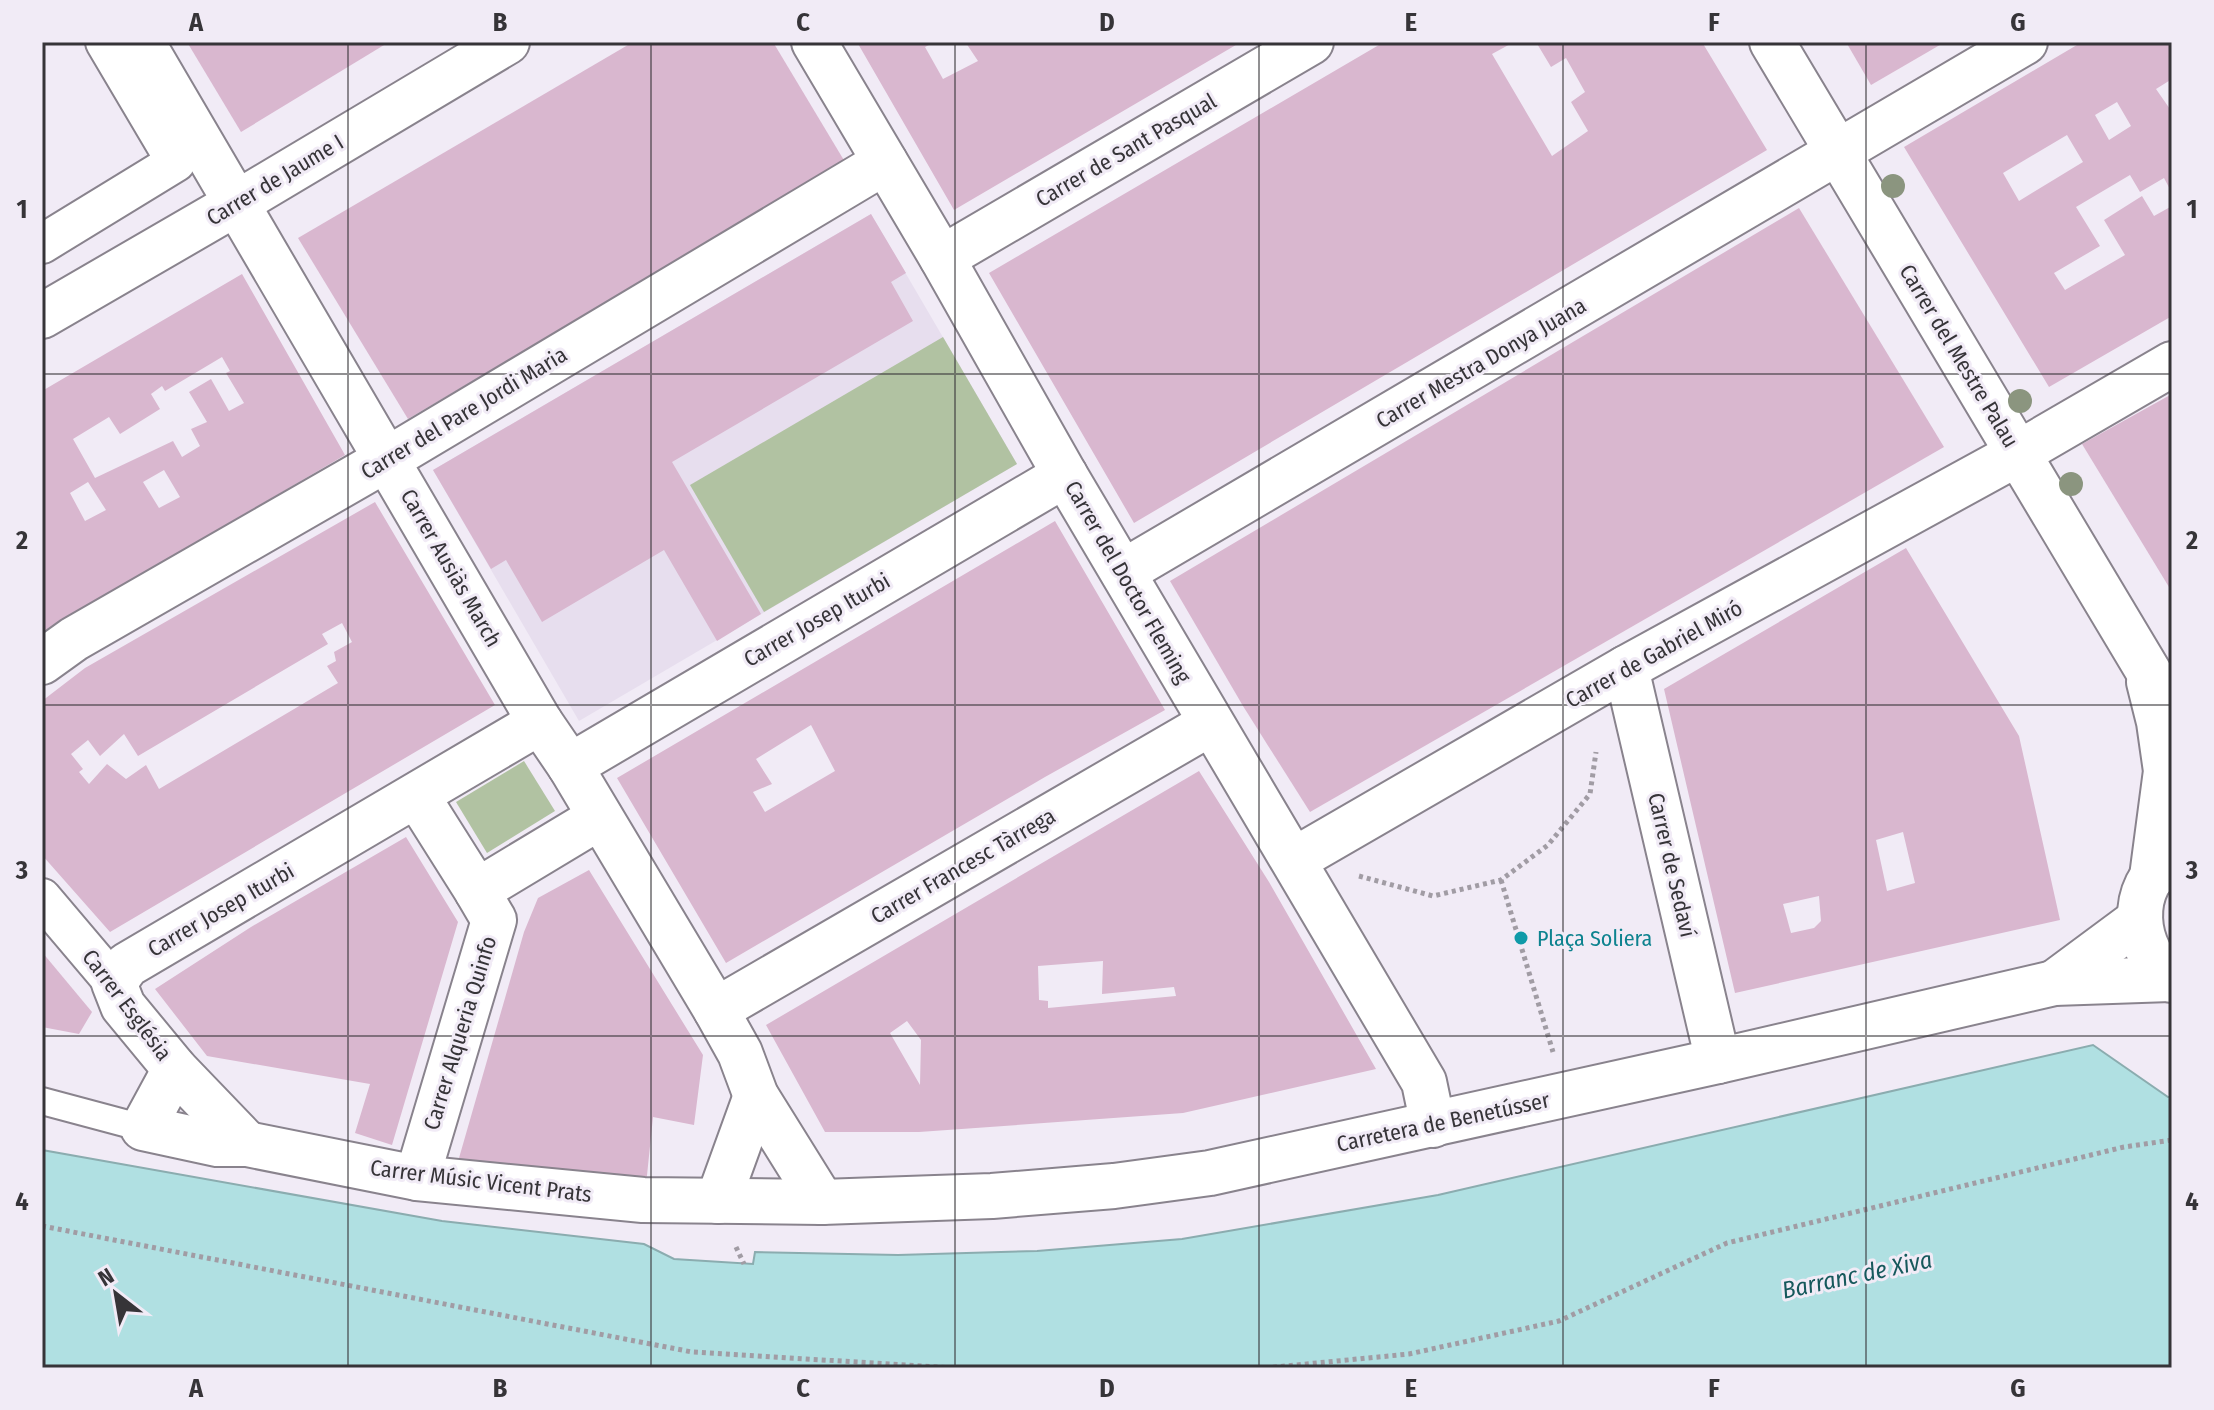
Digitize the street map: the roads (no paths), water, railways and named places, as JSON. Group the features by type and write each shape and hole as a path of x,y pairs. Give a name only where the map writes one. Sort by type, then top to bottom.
{"street":[{"path":"42,244 176,162 105,42"},
{"name":"Carrer Ausiàs March","path":"142,42 540,722 570,766 716,1010 740,1053 756,1096 822,1202"},
{"name":"Carrer de Jaume I","path":"42,316 507,42"},
{"name":"Carrer del Doctor Fleming","path":"814,42 1211,723 1312,850 1424,1082 1433,1125"},
{"name":"Carrer de Sant Pasqual","path":"942,258 1311,42"},
{"name":"Carrer del Mestre Palau","path":"1772,42 2172,711"},
{"name":"Carrer Mestra Donya Juana","path":"1123,572 2025,42"},
{"name":"Carrer del Pare Jordi Maria","path":"42,662 74,639 387,459 885,162"},
{"name":"Carrer de Gabriel Miró","path":"1312,850 1626,668 2017,454 2172,364"},
{"name":"Carrer Josep Iturbi","path":"570,766 1065,475"},
{"name":"Carrer de Sedaví","path":"1626,668 1718,1061"},
{"name":"Carrer del Mestre Palau","path":"2146,670 2159,722 2166,771 2162,867"},
{"name":"Carrer Josep Iturbi","path":"114,983 127,965 540,722"},
{"name":"Carrer Francesc Tàrrega","path":"716,1010 1211,723"},
{"name":"Carrer Alqueria Quinfo","path":"417,796 494,920 417,1178"},
{"path":"477,891 600,817"},
{"path":"2139,920 2142,897 2162,867"},
{"name":"Carrer Església","path":"42,898 114,983 123,1006 175,1069 247,1144"},
{"name":"Carretera de Benetússer","path":"2054,983 2139,920 2143,943 2154,963 2171,980"},
{"name":"Carretera de Benetússer","path":"822,1202 992,1196 1114,1186 1210,1173 2054,983 2171,980"},
{"path":"143,1128 175,1069"},
{"path":"718,1201 756,1096"},
{"name":"Carrer Músic Vicent Prats","path":"143,1128 217,1144 247,1144 417,1178 643,1200 822,1202"}],"lane":[{"name":"Carrer Músic Vicent Prats","path":"42,1101 143,1128"}],"water":[{"name":"Barranc de Xiva","path":"2093,1045 2172,1097 2172,1368 42,1368 42,1150 442,1221 644,1244 674,1259 753,1264 755,1252 898,1255 1037,1251 1182,1239 1438,1195"}],"place":[{"name":"Plaça Soliera","path":"1521,938"}]}
